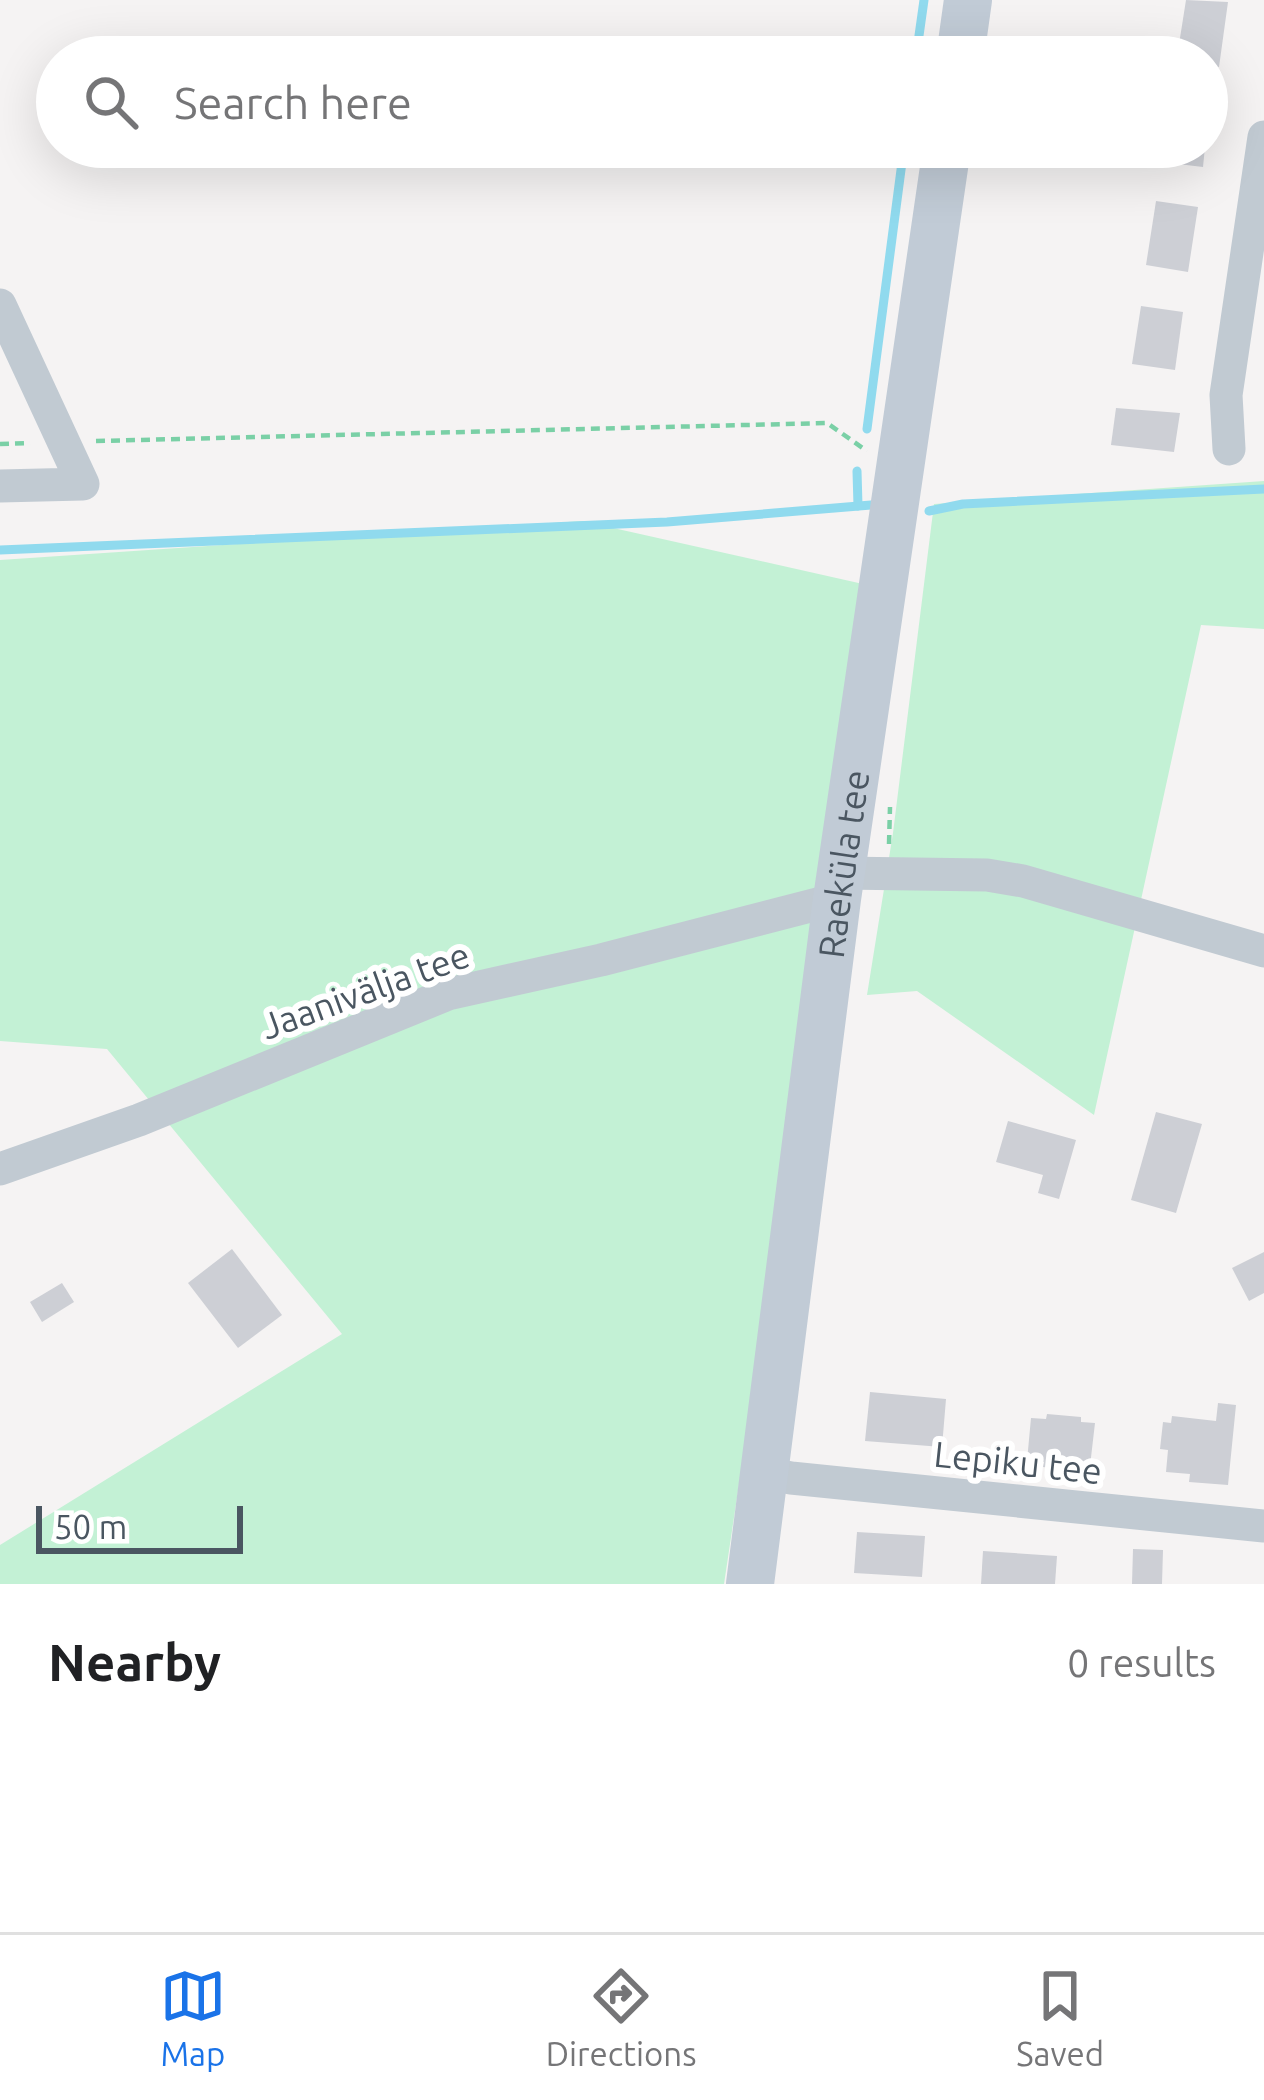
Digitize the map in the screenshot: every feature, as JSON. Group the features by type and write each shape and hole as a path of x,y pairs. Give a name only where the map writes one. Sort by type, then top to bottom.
{"street":[{"path":"963,36 968,0"},
{"path":"1229,449 1226,395 1264,137"},
{"name":"Raeküla tee","path":"750,1584 839,886 944,168"},
{"path":"0,305 17,381 65,442 83,484 0,487"},
{"name":"Jaanivälja tee","path":"0,1169 139,1120 448,994 601,960 839,886 987,875 1023,881 1264,951"},
{"name":"Lepiku tee","path":"765,1473 1264,1526"}],"path":[{"path":"0,444 827,423 872,454 902,460"}],"green space":[{"path":"1264,481 1264,629 1201,625 1094,1115 917,991 867,995 893,833 934,504"},
{"path":"582,521 863,584 824,918 724,1584 0,1584 0,1545 342,1334 107,1049 0,1041 0,560"}],"building":[{"path":"1186,0 1228,2 1223,36 1180,36"},
{"path":"1156,201 1198,207 1188,272 1146,265"},
{"path":"1141,306 1183,312 1175,370 1132,364"},
{"path":"1116,408 1180,413 1174,452 1111,445"},
{"path":"1156,1112 1202,1124 1176,1213 1131,1200"},
{"path":"1008,1121 1076,1140 1059,1199 1038,1193 1043,1175 996,1162"},
{"path":"232,1249 282,1315 238,1348 188,1283"},
{"path":"1264,1252 1264,1293 1249,1301 1232,1268"},
{"path":"62,1283 74,1302 42,1322 30,1302"},
{"path":"870,1392 946,1399 942,1447 865,1441"},
{"path":"1218,1403 1236,1405 1228,1485 1189,1482 1190,1474 1166,1472 1168,1450 1160,1449 1163,1422 1171,1423 1172,1416 1216,1421"},
{"path":"1047,1414 1095,1423 1090,1466 1075,1465 1075,1470 1027,1461 1031,1418 1046,1419"},
{"path":"857,1532 925,1536 922,1577 854,1573"},
{"path":"1133,1549 1163,1550 1162,1584 1132,1584"},
{"path":"983,1551 1057,1556 1055,1584 981,1584"}],"waterway":[{"path":"919,36 924,0"},
{"path":"867,429 901,168"},
{"path":"857,471 858,506"},
{"path":"929,511 963,504 1264,489"},
{"path":"0,550 667,522 871,505"}]}
